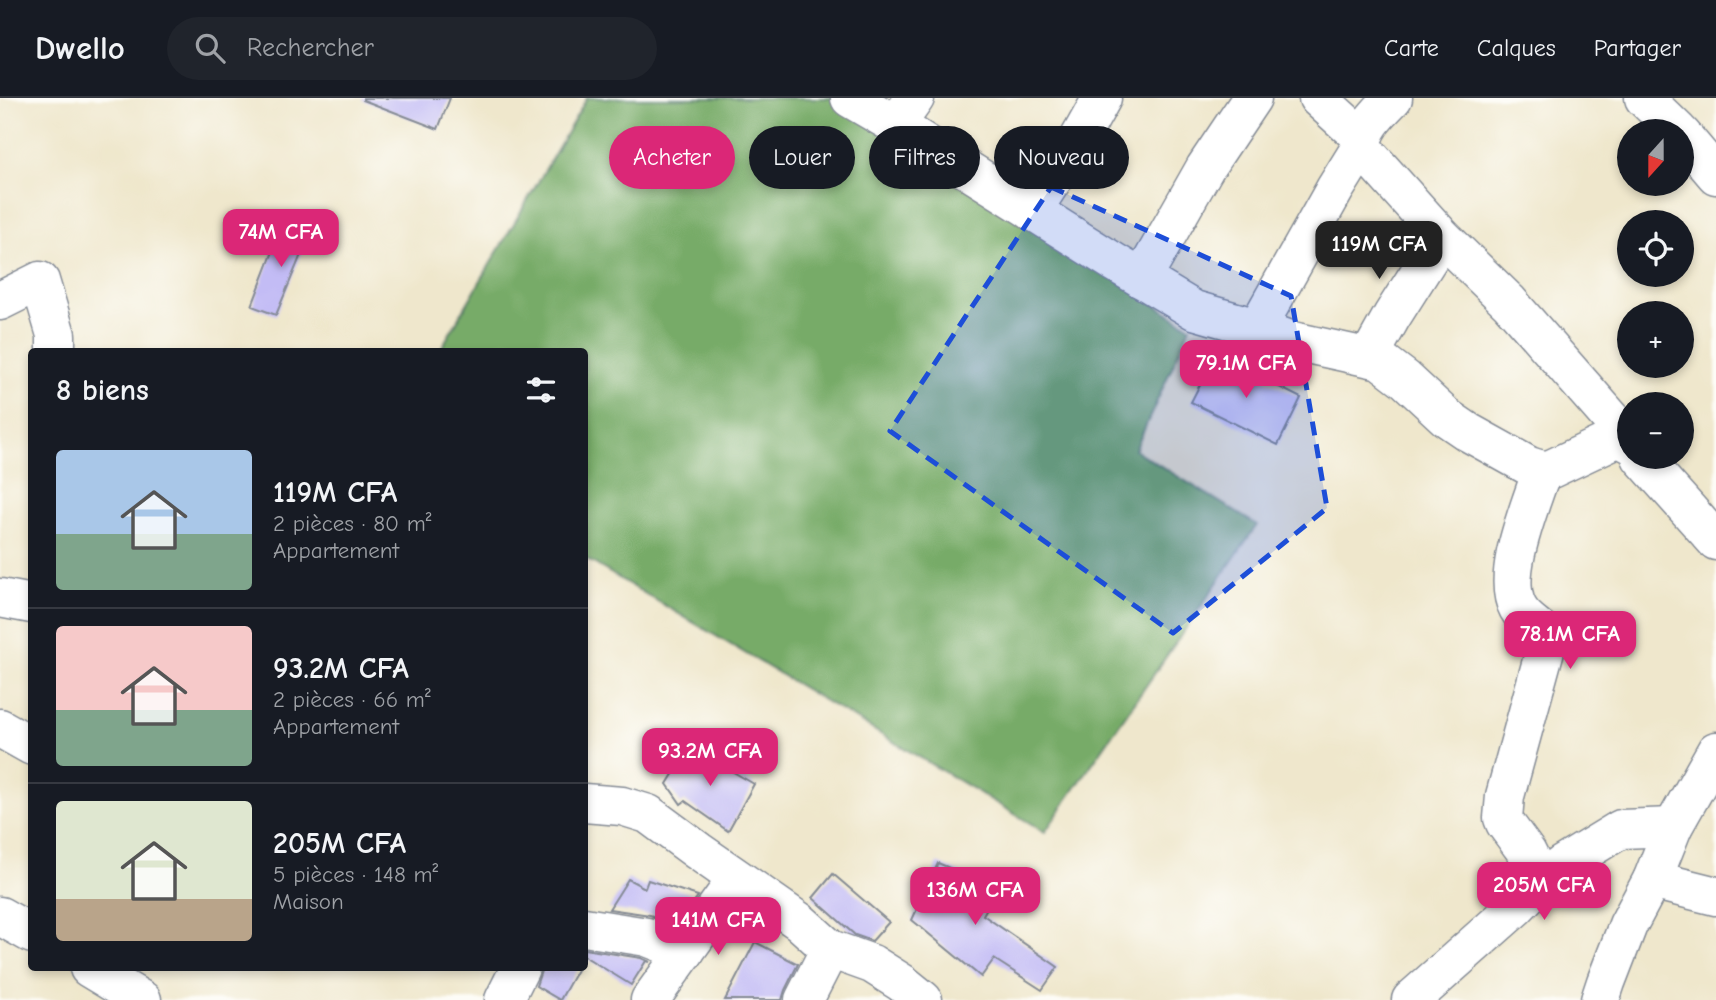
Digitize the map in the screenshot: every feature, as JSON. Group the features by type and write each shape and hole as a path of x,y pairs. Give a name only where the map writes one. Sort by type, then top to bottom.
{"street":[{"path":"850,98 905,111 1032,211 1194,310 1293,341 1381,360 1446,417 1529,466 1542,470 1551,469 1617,449"},
{"path":"1032,211 1102,98"},
{"path":"1142,279 1205,168 1252,98"},
{"path":"1318,98 1362,142 1442,237 1509,302 1617,427"},
{"path":"1257,328 1362,142 1368,126 1393,98"},
{"path":"1665,114 1716,175"},
{"path":"1369,357 1442,237"},
{"path":"0,301 40,281 56,335 56,348"},
{"path":"1652,469 1716,541"},
{"path":"1541,881 1527,853 1503,818 1505,796 1548,639 1545,633 1525,619 1516,606 1513,590 1513,561 1542,470"},
{"path":"0,598 28,603"},
{"path":"0,728 28,744"},
{"path":"1600,1000 1628,925 1652,880 1673,827 1716,751"},
{"path":"588,803 622,806 648,814 800,922 830,949 872,964 923,1000"},
{"path":"1411,1000 1562,865 1621,829 1673,827"},
{"path":"650,1000 737,879"},
{"path":"1652,880 1716,897"},
{"path":"0,916 28,932"},
{"path":"588,928 647,937 685,952"},
{"path":"804,1000 830,949"},
{"path":"96,971 135,987"},
{"path":"503,1000 518,971"}],"highlighted area":[{"path":"1051,187 1291,296 1327,508 1173,633 890,431"}],"green space":[{"path":"587,98 833,98 877,126 869,126 869,189 975,189 1190,327 1135,450 1257,525 1045,832 588,560 588,348 441,348"}],"building":[{"path":"363,98 450,98 438,129"},
{"path":"284,223 310,233 276,315 252,306"},
{"path":"1215,355 1301,398 1278,445 1191,402"},
{"path":"690,747 754,784 728,831 685,801 681,804 667,784"},
{"path":"938,863 998,889 983,915 1058,967 1042,990 994,959 981,977 912,920"},
{"path":"833,874 889,922 872,941 855,935 813,898"},
{"path":"628,879 645,888 648,880 698,896 677,925 650,915 609,909"},
{"path":"755,942 798,964 782,1000 725,1000"},
{"path":"588,950 641,958 650,962 646,961 631,985 588,958"},
{"path":"541,971 576,971 560,1000 536,986"}]}
